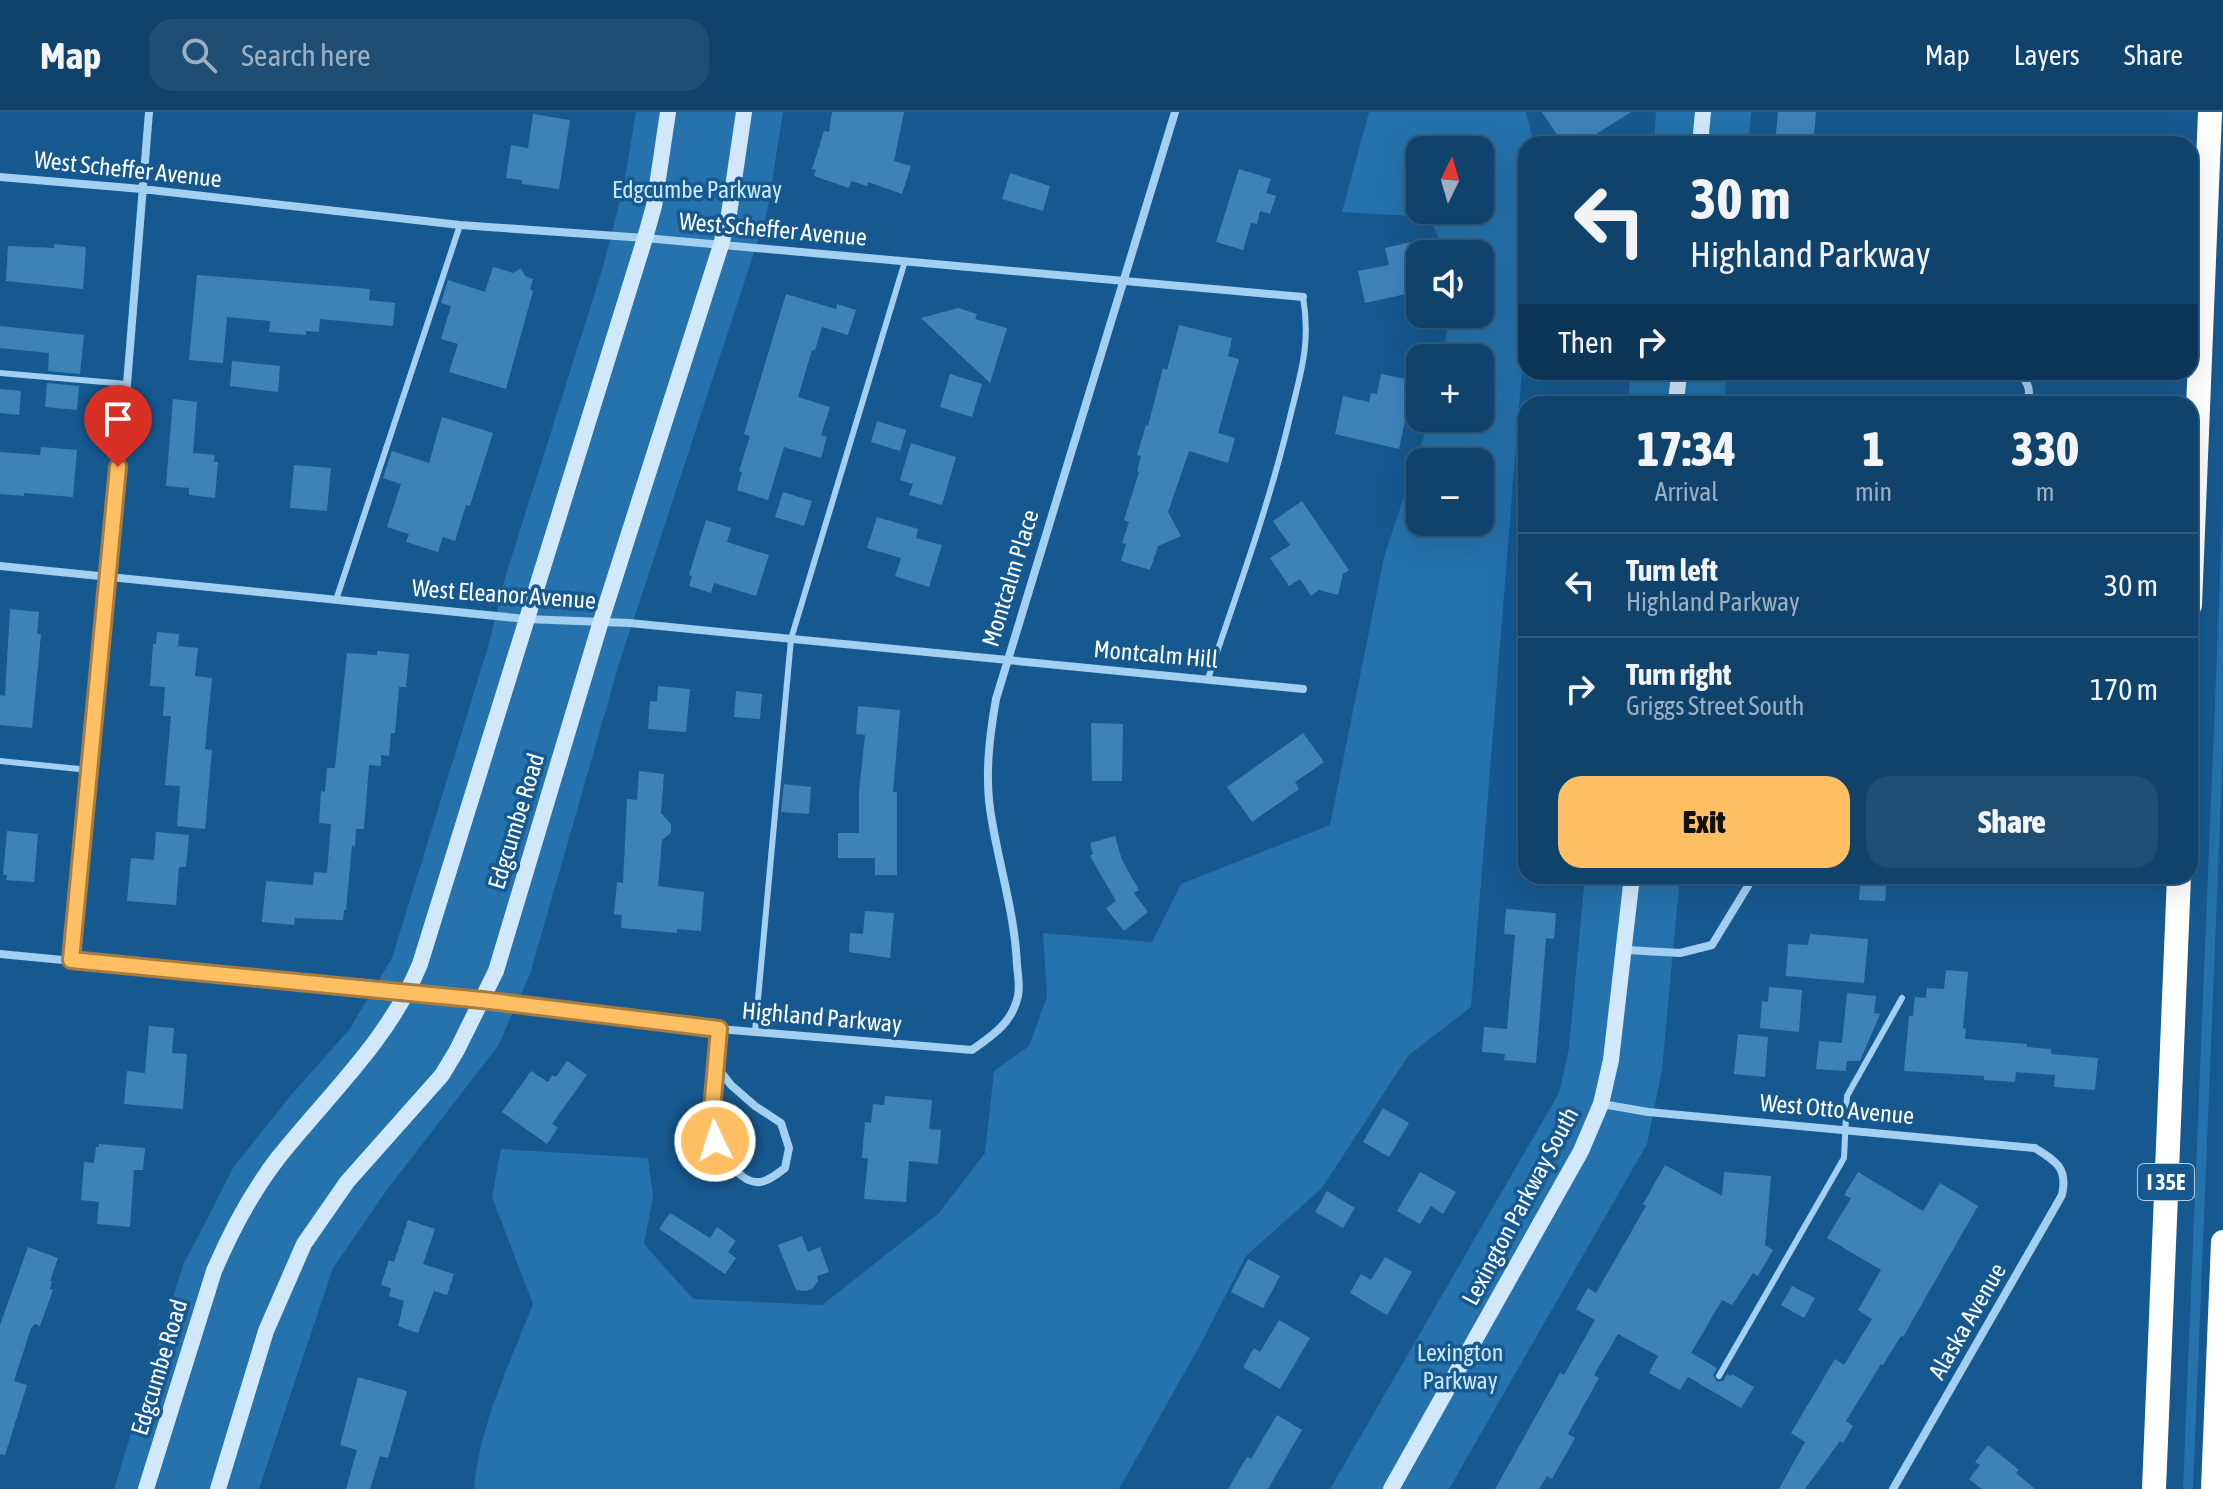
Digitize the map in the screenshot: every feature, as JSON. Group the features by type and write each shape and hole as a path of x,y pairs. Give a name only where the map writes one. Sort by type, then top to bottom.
{"highway":[{"path":"2198,408 2210,112"},
{"name":"I 35E","path":"2154,1489 2179,884"},
{"path":"2213,1489 2223,1242"}],"street":[{"path":"71,960 127,384 149,112"},
{"name":"Edgcumbe Road","path":"146,1489 214,1271 246,1204 277,1160 373,1046 408,994 425,949 645,238 654,206 668,112"},
{"name":"Edgcumbe Road","path":"218,1489 266,1331 304,1244 347,1182 442,1075 496,971 601,621 721,245 729,214 744,112"},
{"name":"Montcalm Place","path":"972,1050 1005,1027 1019,995 1003,865 991,820 987,773 989,736 1006,660 1175,112"},
{"path":"1701,136 1703,112"},
{"name":"West Scheffer Avenue","path":"0,177 142,189 460,225 645,238 1303,297"},
{"name":"West Eleanor Avenue","path":"0,566 526,619 601,621 1006,660"},
{"name":"Montcalm Hill","path":"1006,660 1303,689"},
{"name":"Lexington Parkway South","path":"1391,1489 1581,1151 1601,1104 1611,1060 1631,884"},
{"path":"1626,950 1680,953 1712,945 1749,884"},
{"name":"Highland Parkway","path":"0,954 482,1000 719,1029 972,1050"},
{"path":"716,1066 731,1085 781,1123 789,1148 785,1168 768,1182 749,1182 729,1167 715,1141 712,1110 719,1029"},
{"name":"West Otto Avenue","path":"1601,1104 1648,1112 2035,1148 2053,1159 2062,1170"},
{"name":"Alaska Avenue","path":"1893,1489 2062,1195 2065,1181 2062,1170"}],"lane":[{"path":"336,600 460,225"},
{"path":"755,1032 791,639 905,261"},
{"path":"1208,679 1278,466 1307,346 1308,323 1303,297"},
{"path":"0,373 127,384"},
{"path":"0,761 89,770"},
{"path":"1719,1376 1844,1158 1847,1096 1902,998"}],"green space":[{"name":"Edgcumbe Parkway","path":"636,112 783,112 767,213 619,664 530,974 498,1046 386,1191 333,1268 259,1489 114,1489 183,1265 233,1168 291,1095 349,1030 392,958 488,647 505,578 603,267 624,185"},
{"path":"1369,112 1526,112 1532,136 1518,136 1518,380 1521,380 1471,1007 1408,1056 1322,1188 1246,1256 1119,1489 474,1489 489,1418 533,1304 492,1197 501,1149 648,1158 653,1197 644,1244 693,1299 822,1305 939,1213 985,1153 994,1071 1029,1046 1047,997 1043,933 1152,942 1181,884 1330,825 1384,557 1406,491 1406,536 1494,536 1494,448 1420,448 1425,432 1494,432 1494,344 1445,344 1447,328 1494,328 1494,240 1438,240 1433,224 1494,224 1494,136 1406,136 1406,216 1342,212"},
{"path":"1656,112 1751,112 1749,136 1654,136"},
{"path":"1630,380 1726,380 1725,396 1629,396"},
{"path":"2223,505 2223,748 2193,1489 2183,1489"},
{"name":"Lexington Parkway","path":"1584,884 1679,884 1662,1070 1647,1144 1449,1489 1330,1489 1559,1093 1569,1048"}],"building":[{"path":"832,112 904,112 894,161 911,166 902,194 868,182 867,186 851,181 849,188 814,176 816,170 812,169 824,131 829,132"},
{"path":"1542,112 1631,112 1594,136 1558,136"},
{"path":"1778,112 1816,112 1814,136 1776,136"},
{"path":"533,114 570,120 559,189 522,184 522,180 506,178 511,145 528,148"},
{"path":"1239,169 1271,179 1266,193 1276,196 1270,214 1260,211 1257,224 1251,223 1243,250 1216,242"},
{"path":"1010,173 1050,186 1043,211 1002,199"},
{"path":"1406,243 1406,294 1365,303 1358,271 1389,265 1385,248"},
{"path":"54,244 86,247 83,289 6,281 8,246 54,248"},
{"path":"493,267 513,273 521,268 525,276 533,279 530,289 533,291 506,389 449,372 458,344 441,339 451,306 441,303 448,280 485,292"},
{"path":"197,275 370,289 369,300 395,303 393,326 320,319 319,332 306,331 306,335 269,332 270,321 227,317 223,363 189,360"},
{"path":"786,294 836,309 837,304 856,310 848,335 822,327 798,397 830,407 821,435 827,437 821,458 784,447 768,500 737,490 742,472 739,471 750,436 744,434"},
{"path":"958,308 977,314 975,319 1007,328 990,383 921,318"},
{"path":"1179,325 1232,338 1228,356 1239,359 1218,433 1235,438 1228,463 1189,451 1168,512 1181,536 1158,546 1150,570 1121,561 1126,544 1122,543 1129,522 1124,520 1139,472 1141,456 1137,455 1163,368 1167,370"},
{"path":"0,326 84,335 80,374 48,371 49,353 0,348"},
{"path":"232,361 280,366 278,392 230,386"},
{"path":"950,374 982,384 972,417 940,407"},
{"path":"1381,374 1406,379 1406,416 1399,449 1335,434 1343,396 1369,402 1371,393 1377,394"},
{"path":"47,383 79,386 77,410 45,407"},
{"path":"0,389 21,391 19,415 0,413"},
{"path":"173,399 197,402 193,453 215,455 214,462 218,462 215,498 189,495 189,488 166,486"},
{"path":"442,417 493,433 470,506 466,505 455,541 443,537 438,552 406,542 409,534 387,527 401,484 383,478 392,451 429,463"},
{"path":"877,421 906,430 900,451 871,442"},
{"path":"911,443 956,457 942,505 909,495 913,484 900,480"},
{"path":"41,447 77,450 73,497 0,494 0,452 40,455"},
{"path":"294,465 331,468 327,511 290,508"},
{"path":"783,492 812,501 804,526 775,517"},
{"path":"1302,501 1349,570 1343,574 1338,595 1319,590 1311,596 1300,579 1289,586 1270,558 1290,545 1273,521"},
{"path":"877,517 918,529 916,538 942,545 929,587 895,576 901,558 867,548"},
{"path":"706,520 731,528 727,542 769,555 756,596 714,583 711,593 689,586 692,576 689,575"},
{"path":"10,609 39,612 37,634 41,634 32,728 0,725 0,695 5,696"},
{"path":"157,632 179,634 178,646 198,648 195,676 212,678 205,749 212,750 205,829 177,826 180,786 165,785 171,716 163,716 165,687 150,686 153,644 156,644"},
{"path":"377,651 409,654 406,687 399,687 395,733 391,733 389,756 381,755 381,766 369,765 364,829 356,829 355,846 352,845 343,920 295,918 294,925 262,922 266,881 313,885 314,872 327,873 331,824 319,823 321,791 325,792 327,768 335,768 347,653 377,655"},
{"path":"658,686 690,689 686,732 648,729 650,701 657,702"},
{"path":"736,691 762,694 760,719 734,717"},
{"path":"858,706 900,710 893,792 897,792 897,875 875,875 875,858 838,858 838,833 859,833 859,792 865,735 856,734"},
{"path":"1091,723 1123,724 1122,781 1092,781"},
{"path":"1303,733 1324,762 1295,782 1299,789 1252,822 1227,787"},
{"path":"639,771 664,774 661,813 671,824 671,833 662,840 658,886 704,892 701,931 677,929 677,933 621,928 622,915 614,914 617,882 623,883 627,799 637,800"},
{"path":"784,784 811,787 809,814 781,812"},
{"path":"7,831 38,834 34,882 6,880 7,875 3,875"},
{"path":"156,832 189,835 186,867 179,867 176,905 127,901 131,858 154,860"},
{"path":"1115,836 1122,860 1139,890 1134,893 1148,912 1124,931 1106,908 1116,901 1090,856 1093,854 1090,843"},
{"path":"1860,884 1886,884 1885,901 1859,900"},
{"path":"1506,909 1556,913 1554,939 1546,938 1536,1063 1504,1060 1505,1054 1482,1052 1484,1027 1507,1029 1515,935 1504,934"},
{"path":"865,911 894,913 890,958 849,952 850,933 863,934"},
{"path":"1810,934 1868,939 1864,983 1786,976 1788,944 1808,945"},
{"path":"1946,970 1968,972 1963,1028 1966,1029 1965,1039 2027,1044 2027,1047 2051,1049 2051,1054 2098,1058 2095,1090 2054,1087 2055,1075 2016,1072 2015,1082 1984,1080 1984,1076 1904,1071 1909,1016 1913,1016 1915,997 1926,998 1927,988 1944,989"},
{"path":"1769,987 1802,990 1799,1032 1760,1028 1762,1001 1768,1002"},
{"path":"1847,993 1876,996 1874,1013 1880,1014 1860,1061 1847,1061 1846,1071 1816,1069 1819,1041 1842,1043"},
{"path":"149,1026 174,1028 172,1053 187,1054 183,1109 124,1104 127,1071 145,1073"},
{"path":"1738,1034 1768,1037 1765,1077 1734,1074"},
{"path":"567,1061 587,1075 552,1124 558,1128 547,1144 502,1112 531,1071 548,1082 552,1075 556,1077"},
{"path":"885,1096 932,1100 929,1129 941,1130 938,1164 909,1161 906,1202 864,1199 868,1158 862,1158 865,1122 871,1123 873,1104 884,1105"},
{"path":"1383,1108 1409,1123 1389,1157 1363,1142"},
{"path":"99,1144 145,1148 143,1170 134,1170 130,1227 97,1224 99,1202 81,1200 84,1162 94,1163"},
{"path":"1665,1165 1722,1196 1724,1172 1771,1176 1765,1245 1773,1250 1758,1276 1753,1273 1732,1305 1722,1300 1691,1353 1717,1368 1713,1375 1717,1382 1732,1374 1754,1387 1741,1408 1688,1377 1680,1390 1649,1373 1658,1356 1618,1334 1594,1375 1599,1378 1568,1434 1575,1438 1552,1479 1547,1476 1539,1489 1495,1489 1560,1373 1564,1375 1595,1320 1576,1309 1588,1288 1596,1293 1646,1206 1643,1204"},
{"path":"1420,1172 1456,1192 1443,1214 1431,1206 1420,1224 1397,1211"},
{"path":"1858,1172 1923,1211 1940,1183 1978,1206 1903,1337 1881,1364 1846,1421 1853,1426 1843,1443 1840,1441 1805,1489 1779,1489 1805,1442 1791,1433 1835,1359 1844,1365 1872,1319 1858,1310 1881,1270 1827,1238 1851,1198 1844,1195"},
{"path":"1327,1191 1355,1208 1343,1228 1315,1212"},
{"path":"670,1213 710,1238 717,1227 736,1241 728,1252 736,1258 725,1274 659,1229"},
{"path":"408,1220 435,1229 423,1264 454,1274 447,1295 434,1291 418,1333 398,1326 404,1301 389,1296 391,1288 381,1285 389,1260 394,1262"},
{"path":"802,1236 808,1252 820,1247 829,1272 817,1276 818,1281 806,1291 796,1290 778,1245"},
{"path":"28,1247 58,1258 50,1281 50,1289 53,1290 40,1326 35,1324 31,1328 14,1381 27,1385 5,1455 0,1454 0,1325"},
{"path":"1385,1257 1412,1272 1387,1315 1350,1293 1361,1274 1371,1280"},
{"path":"1248,1259 1280,1276 1263,1308 1231,1292"},
{"path":"1792,1286 1815,1298 1804,1318 1781,1305"},
{"path":"1279,1320 1310,1338 1280,1389 1243,1367 1254,1348 1260,1352"},
{"path":"358,1377 407,1391 388,1458 380,1456 370,1489 346,1489 357,1450 340,1445"},
{"path":"1277,1415 1302,1430 1268,1489 1228,1489 1247,1457 1251,1459"},
{"path":"1988,1445 2019,1470 2016,1473 2035,1489 1982,1489 1969,1479 1980,1465 1975,1462"}],"route":[{"path":"118,467 71,960 482,1000 719,1029 712,1110 715,1141"}]}
